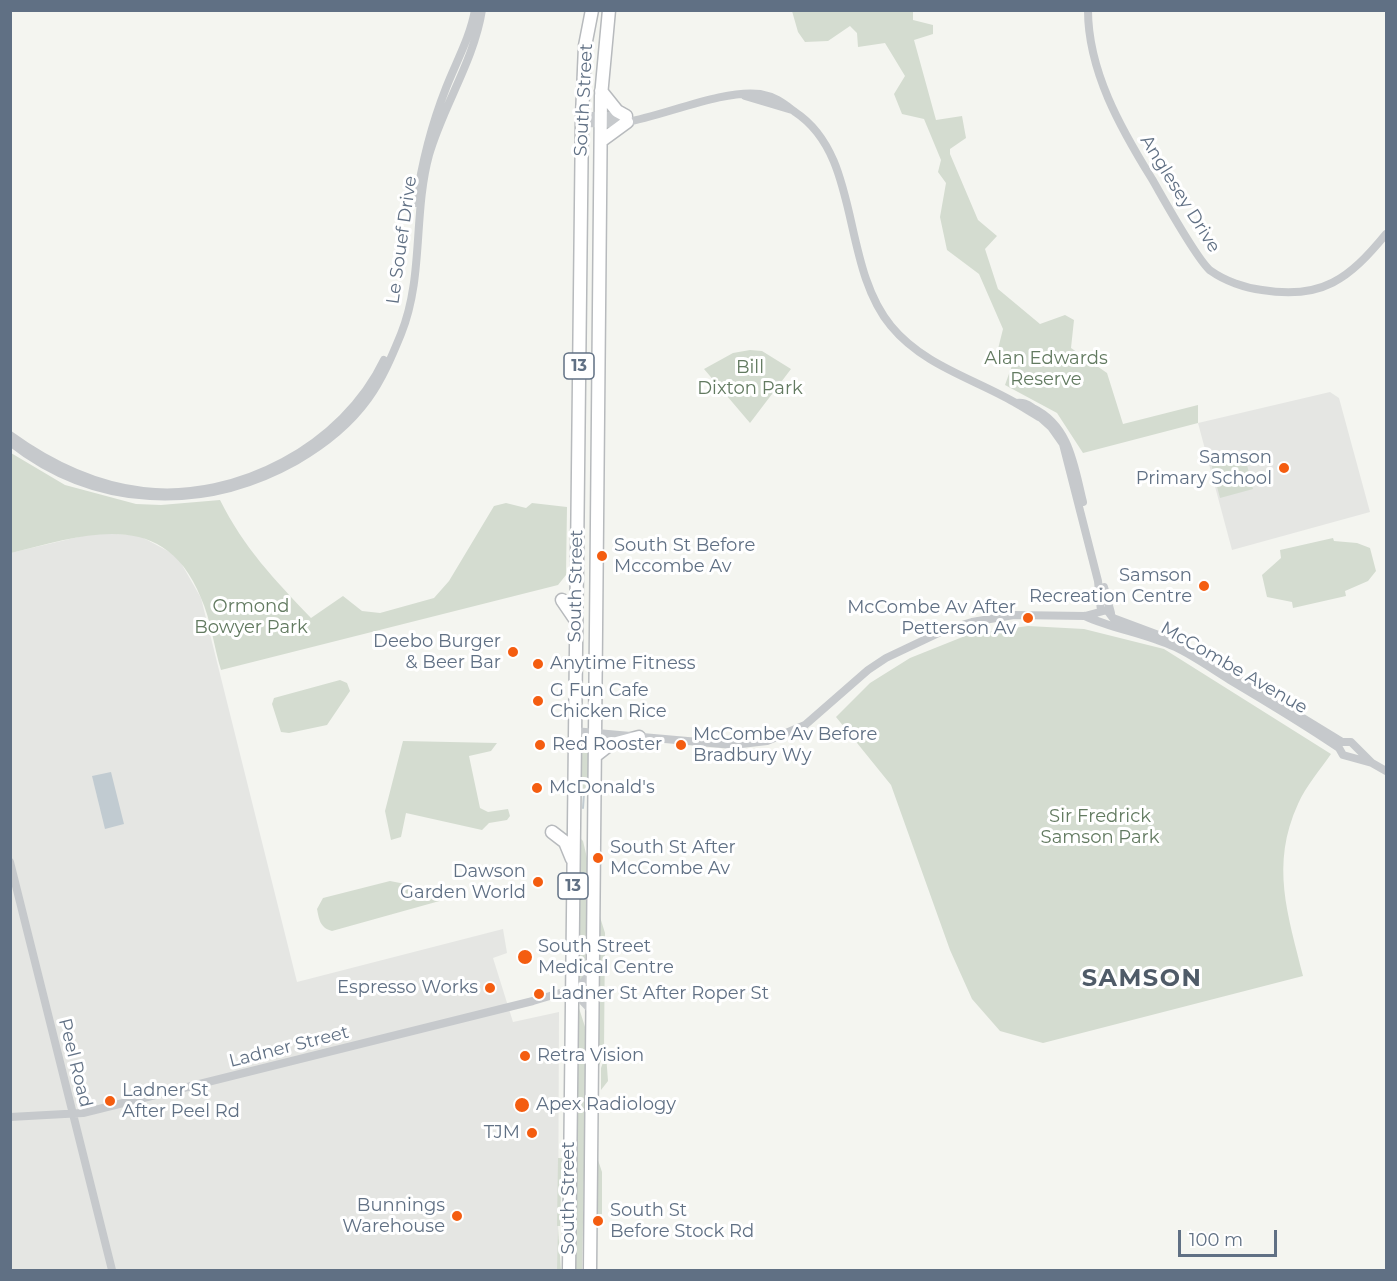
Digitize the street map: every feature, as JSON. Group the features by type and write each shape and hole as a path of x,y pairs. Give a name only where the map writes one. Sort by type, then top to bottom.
{"highway":[{"name":"South Street","path":"569,1270 582,119 585,46 592,10"},
{"name":"South Street","path":"590,1270 601,91 609,10"},
{"path":"601,91 617,111 630,119 601,141"},
{"path":"562,600 575,620"},
{"path":"595,756 609,745 639,737"},
{"path":"552,832 564,842 574,862"}],"street":[{"name":"Le Souef Drive","path":"10,435 44,459 84,477 142,491 174,492 216,487 263,472 308,447 341,420 362,396 380,367 398,330 410,286 423,156 447,86 472,28 475,10"},
{"name":"Le Souef Drive","path":"10,442 58,473 83,483 138,496 172,498 217,492 266,478 318,448 368,400 402,331 414,287 421,210 429,158 440,124 479,31 482,10"},
{"name":"Anglesey Drive","path":"1088,10 1090,45 1099,76 1133,148 1209,270 1248,288 1291,295 1336,281 1356,268 1386,234"},
{"path":"582,119 630,119 744,96 792,110 817,129 831,149 864,277 878,308 891,326 909,345 932,361 1016,403 1051,427 1063,444 1098,581 1099,622"},
{"path":"1016,403 1022,402 1042,412 1055,423 1068,442 1112,619"},
{"name":"McCombe Avenue","path":"574,735 639,737 733,745 767,741 805,725 868,670 936,633 972,622 1014,615 1085,616 1100,612 1112,619 1180,643 1341,745 1343,755 1352,752 1386,771"},
{"name":"McCombe Avenue","path":"1085,616 1104,626 1112,619"},
{"name":"McCombe Avenue","path":"1341,745 1351,742 1352,752"},
{"name":"Peel Road","path":"10,862 112,1270"},
{"path":"592,1013 585,1001 572,990 580,987 593,967"},
{"name":"Ladner Street","path":"10,1117 73,1114 572,990"}],"shaded area":[{"name":"Samson Primary School","path":"1330,392 1339,398 1370,512 1232,550 1198,423"},
{"path":"95,533 138,535 177,556 201,598 297,982 503,929 507,953 493,958 513,1022 559,1012 558,1270 11,1270 10,553"},
{"path":"111,772 124,824 105,829 92,776"}],"green space":[{"name":"Alan Edwards Reserve","path":"792,11 913,11 913,20 933,25 933,34 914,40 936,120 962,116 966,138 950,149 950,154 978,220 997,236 985,249 998,289 1040,324 1065,315 1074,320 1071,348 1107,373 1123,424 1198,405 1198,423 1083,453 1057,413 1005,385 1015,357 998,349 1003,329 979,274 947,250 940,217 946,183 938,172 941,160 924,119 902,114 894,94 905,76 885,43 858,47 857,33 850,26 828,41 805,42 798,32"},
{"name":"Bill Dixton Park","path":"750,350 762,351 791,369 750,423 704,369 733,353"},
{"name":"Ormond Bowyer Park","path":"11,453 65,485 136,504 161,505 220,500 250,548 272,576 311,618 343,596 362,611 380,613 434,598 449,581 494,506 506,503 526,508 532,503 567,507 566,575 558,585 221,670 201,598 185,569 166,550 144,539 120,534 94,535 11,553"},
{"path":"1244,453 1253,489 1220,498 1211,463"},
{"path":"1333,538 1334,541 1357,543 1370,548 1376,571 1368,581 1345,591 1346,596 1293,608 1292,602 1267,597 1262,575 1281,558 1280,550"},
{"name":"Sir Fredrick Samson Park","path":"1028,626 1084,629 1164,649 1331,754 1301,797 1290,826 1285,848 1284,890 1303,976 1043,1043 1000,1031 972,999 950,950 891,785 836,717 870,683 910,658 970,634"},
{"path":"340,680 347,683 350,691 327,725 289,733 281,732 272,704 274,698"},
{"path":"403,741 497,743 491,751 469,756 480,808 488,812 508,809 510,816 507,820 489,823 482,830 406,813 401,837 391,840 385,811"},
{"path":"585,744 590,746 587,789 581,789 582,749"},
{"path":"579,837 583,841 587,858 590,917 586,931 585,973 578,985"},
{"path":"598,860 600,917 605,933 604,1051 598,1069 598,1160 602,1172 602,1214 597,1214 595,1193"},
{"path":"390,881 461,895 332,931 321,923 317,909 323,898"},
{"path":"577,1002 587,1033 582,1270 573,1270"},
{"path":"606,1054 608,1081 601,1090 601,1068"},
{"path":"558,1158 562,1158 560,1226 557,1226"},
{"path":"558,1228 561,1270 557,1270"}],"waterway":[{"path":"583,808 584,793"}],"place":[{"name":"Samson Primary School","path":"1284,468"},
{"name":"South St Before Mccombe Av","path":"602,556"},
{"name":"Samson Recreation Centre","path":"1204,586"},
{"name":"McCombe Av After Petterson Av","path":"1028,618"},
{"name":"Deebo Burger & Beer Bar","path":"513,652"},
{"name":"Anytime Fitness","path":"538,664"},
{"name":"G Fun Cafe Chicken Rice","path":"538,701"},
{"name":"Red Rooster","path":"540,745"},
{"name":"McCombe Av Before Bradbury Wy","path":"681,745"},
{"name":"McDonald's","path":"537,788"},
{"name":"South St After McCombe Av","path":"598,858"},
{"name":"Dawson Garden World","path":"538,882"},
{"name":"South Street Medical Centre","path":"525,957"},
{"name":"Espresso Works","path":"490,988"},
{"name":"Ladner St After Roper St","path":"539,994"},
{"name":"Retra Vision","path":"525,1056"},
{"name":"Ladner St After Peel Rd","path":"110,1101"},
{"name":"Apex Radiology","path":"522,1105"},
{"name":"TJM","path":"532,1133"},
{"name":"Bunnings Warehouse","path":"457,1216"},
{"name":"South St Before Stock Rd","path":"598,1221"}],"district":[{"name":"SAMSON","path":"1142,979"}]}
